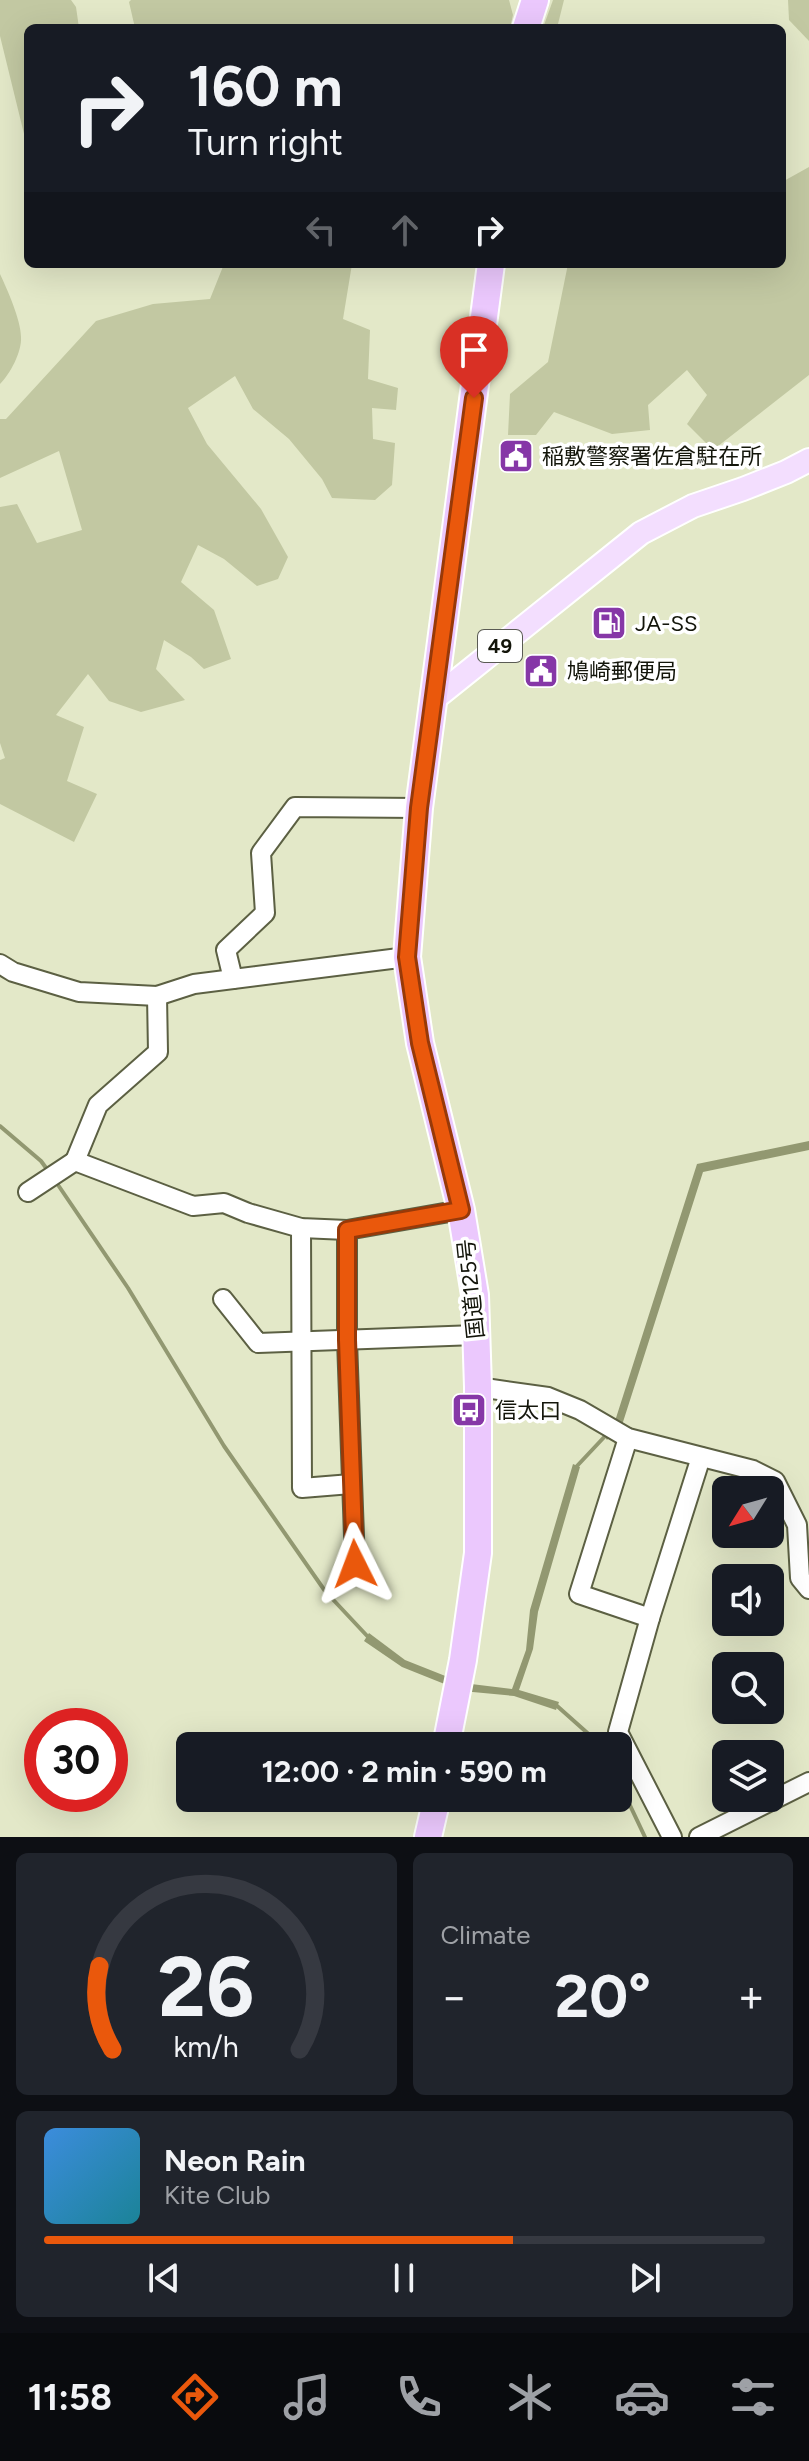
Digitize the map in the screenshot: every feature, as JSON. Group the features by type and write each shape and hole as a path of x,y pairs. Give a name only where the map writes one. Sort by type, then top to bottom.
{"highway":[{"path":"527,24 535,0"},
{"name":"国道125号","path":"449,1732 463,1660 478,1553 476,1335 471,1263 420,1043 407,957 419,808 490,268"},
{"path":"428,1837 434,1812"}],"main road":[{"name":"49","path":"434,699 641,533 693,506 786,472 809,460"}],"street":[{"path":"233,979 226,950 265,913 261,853 295,807 419,808"},
{"path":"0,964 13,972 79,992 157,996 194,984 407,957"},
{"path":"28,1192 75,1161 98,1105 158,1052 157,996"},
{"path":"75,1161 193,1206 224,1203 301,1228 347,1230 461,1210"},
{"path":"301,1228 302,1488 351,1484"},
{"path":"347,1230 347,1340 355,1564"},
{"path":"223,1299 258,1343 476,1335"},
{"path":"478,1387 548,1397 580,1410 628,1438 753,1470 775,1481 797,1525 800,1578 809,1589"},
{"path":"628,1438 579,1594 650,1618"},
{"path":"672,1837 618,1732 701,1457"},
{"path":"699,1837 809,1782"}],"shaded area":[{"path":"0,0 71,0 76,7 78,24 24,24 24,134 0,36"},
{"path":"509,0 513,15 511,24 134,24 129,2"},
{"path":"553,0 564,0 558,24 544,24"},
{"path":"788,0 809,0 809,41 789,20"},
{"path":"809,167 809,375 713,450 687,424 707,395 687,370 648,405 650,430 612,434 554,412 536,435 508,435 510,394 548,362 567,268 786,268 786,180"},
{"path":"222,268 351,268 343,319 370,330 368,379 398,388 396,410 372,408 373,439 395,443 392,485 375,500 332,498 322,479 289,439 253,409 235,376 188,408 207,444 261,509 288,557 278,579 257,586 224,559 198,545 181,582 214,610 231,659 204,669 164,640 156,669 185,700 141,712 109,701 88,674 56,715 84,727 67,781 97,794 74,842 0,804 0,760 5,758 0,743 0,507 17,504 37,543 82,530 59,451 0,478 0,419 6,419 96,321 153,304 210,299"},
{"path":"0,274 16,314 21,337 15,362 0,384"},
{"path":"809,1141 809,1150 703,1172 623,1422 607,1440 602,1433 616,1418 697,1164"},
{"path":"573,1464 580,1467 538,1612 533,1649 519,1690 559,1702 556,1710 514,1696 462,1691 402,1667 364,1641 369,1633 405,1660 463,1683 512,1689 526,1650 530,1610"}],"waterway":[{"path":"0,1126 41,1161 49,1172"},
{"path":"54,1179 128,1288 224,1446 325,1591 370,1639"},
{"path":"575,1471 608,1433"},
{"path":"556,1705 586,1732"},
{"path":"632,1810 645,1837"}],"place":[{"name":"稲敷警察署佐倉駐在所","path":"516,456"},
{"name":"JA-SS","path":"609,623"},
{"name":"鳩崎郵便局","path":"541,671"},
{"name":"信太口","path":"469,1410"}],"route":[{"path":"355,1564 347,1340 347,1230 461,1210 420,1043 407,957 419,808 474,398"}]}
